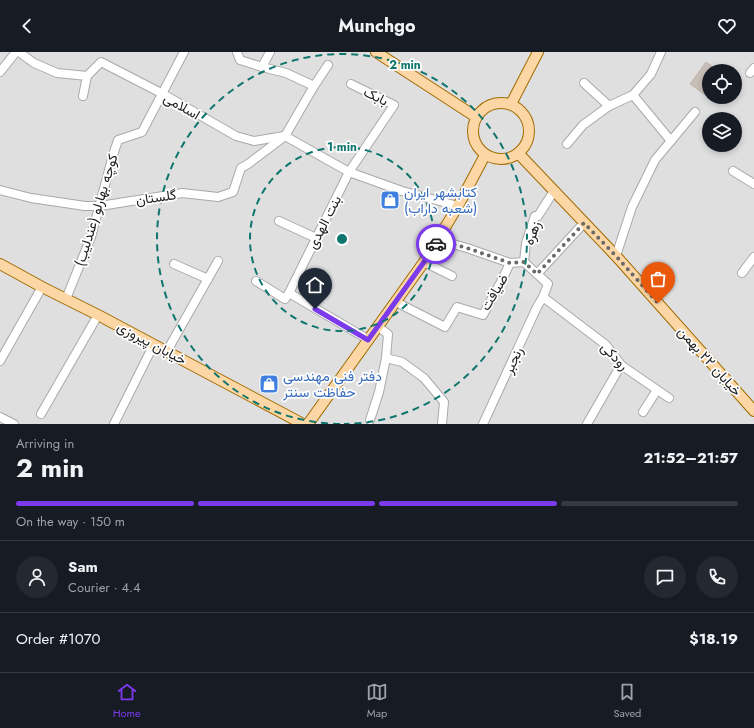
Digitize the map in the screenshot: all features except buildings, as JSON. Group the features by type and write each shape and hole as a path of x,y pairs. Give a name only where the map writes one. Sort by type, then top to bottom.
{"main road":[{"path":"376,52 476,117"},
{"path":"512,104 538,52"},
{"path":"499,102 512,104 525,115 530,131 528,140 518,154 512,157 499,160 485,155 475,142 473,134 473,125 476,117 483,108 493,103 499,102"},
{"name":"خیابان ۲۲ بهمن","path":"518,154 616,256 754,411"},
{"path":"308,424 424,262 458,206 485,155"},
{"name":"خیابان پیروزی","path":"0,264 303,424"}],"street":[{"path":"0,72 18,52 34,63 57,73 87,76 83,96"},
{"name":"کوچه بهارلو (عندلیب)","path":"66,299 91,237 118,140 142,132 184,52"},
{"path":"237,52 240,60 286,73 314,86"},
{"path":"262,67 270,52"},
{"path":"567,144 583,125 609,106 633,95 651,74 661,52"},
{"name":"اسلامی","path":"87,76 101,62 163,94 236,136 254,141 285,136"},
{"path":"328,66 314,86 285,136 349,172 402,192 458,206"},
{"path":"584,83 609,106"},
{"name":"بابک","path":"349,172 394,105 351,84"},
{"path":"633,95 671,141"},
{"path":"616,256 632,207 655,160 695,112"},
{"name":"گلستان","path":"0,190 31,198 85,206 100,206 182,193 218,197 234,192 241,168 285,136"},
{"path":"733,171 754,184"},
{"name":"بنت الهدی","path":"289,293 349,172"},
{"name":"زهره","path":"438,240 467,248 510,263 524,262 526,243 535,216 538,216 554,191"},
{"path":"279,221 316,238"},
{"path":"537,274 584,223"},
{"path":"742,273 754,257"},
{"path":"167,351 218,261"},
{"path":"424,262 452,276"},
{"path":"524,262 548,284 543,297"},
{"name":"ضیافت","path":"396,302 445,327 457,307 483,315 510,263"},
{"path":"174,264 208,279"},
{"path":"256,281 286,299 289,293 368,340"},
{"path":"0,361 42,287"},
{"name":"رودکی","path":"543,297 606,345 622,365 669,398"},
{"name":"رنجبر","path":"483,424 543,297"},
{"path":"41,414 98,315"},
{"path":"370,420 379,392 386,358 388,334 378,326"},
{"path":"114,424 154,344"},
{"path":"386,358 402,362 424,378 444,402 442,424"},
{"path":"587,424 622,365"},
{"path":"643,412 656,390"},
{"path":"0,417 14,424"}],"shaded area":[{"path":"0,52 754,52 754,424 0,424"},
{"path":"524,262 548,284 537,307 502,280 510,263"}],"way so far":[{"path":"436,244 438,240 467,248 510,263 524,262 537,274 584,223 658,303"}],"place":[{"name":"کتابشهر ایران (شعبه داراب)","path":"390,200"},
{"name":"دفتر فنی مهندسی حفاظت سنتر","path":"269,384"}],"route":[{"path":"315,309 368,340 436,244"}]}
